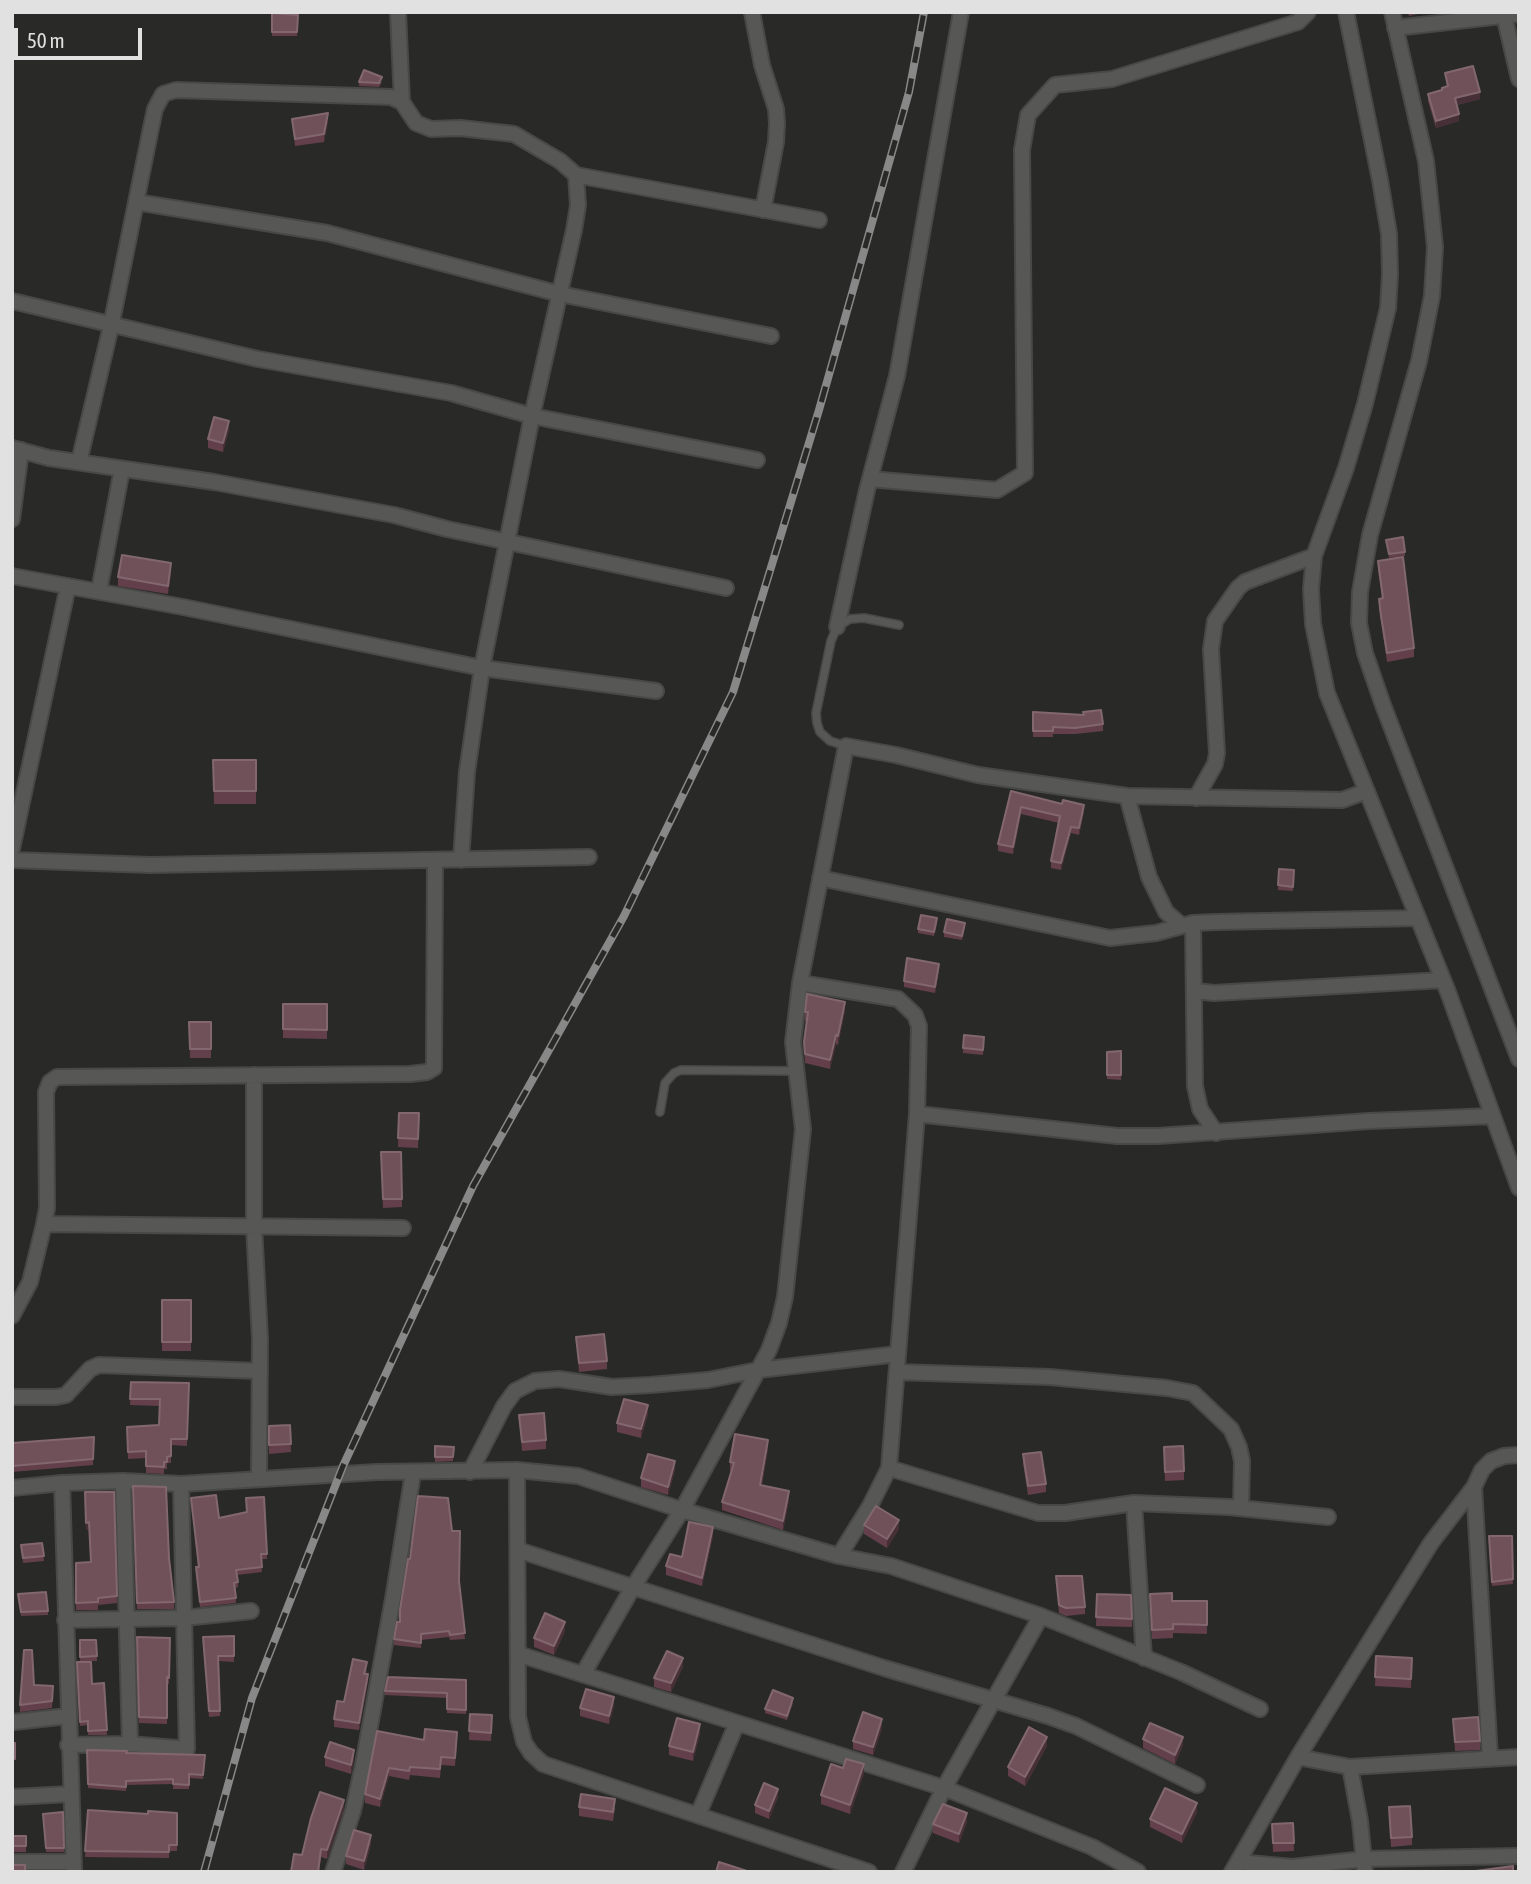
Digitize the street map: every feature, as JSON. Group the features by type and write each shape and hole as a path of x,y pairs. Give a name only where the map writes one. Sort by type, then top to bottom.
{"street":[{"path":"398,12 402,102 416,123 431,129 460,128 514,134 560,161 576,175 819,220"},
{"path":"752,12 762,65 776,109 777,123 763,210"},
{"path":"837,627 870,479 897,376 961,12"},
{"path":"870,479 997,490 1025,473 1022,150 1028,115 1055,85 1112,79 1298,22 1308,12"},
{"path":"1346,12 1380,180 1389,234 1390,274 1388,307 1365,404 1346,468 1314,556 1311,589 1318,658 1327,693 1443,980 1519,1188"},
{"path":"1392,12 1426,161 1432,204 1434,259 1432,296 1419,361 1370,536 1360,593 1359,623 1365,653 1383,705 1519,1059"},
{"path":"1395,28 1511,15 1519,79"},
{"path":"79,462 111,326 155,109 163,94 176,90 391,97 402,102"},
{"path":"461,860 467,772 482,668 532,416 578,205 576,175"},
{"path":"136,202 327,233 560,294 771,336"},
{"path":"12,301 258,359 451,393 532,416 757,460"},
{"path":"12,519 17,449 49,458 214,482 394,515 726,587"},
{"path":"99,592 122,469"},
{"path":"1196,798 1215,764 1217,753 1211,649 1215,621 1245,582 1314,556"},
{"path":"12,576 482,668 656,691"},
{"path":"12,849 68,586"},
{"path":"583,1674 633,1587 682,1510 758,1370 779,1323 785,1297 803,1129 793,1042 800,983 846,746 978,775 1127,796 1342,800 1367,791"},
{"path":"1127,796 1149,877 1166,912 1187,924"},
{"path":"12,860 150,865 589,857"},
{"path":"12,1316 30,1282 44,1224 47,1208 46,1092 50,1082 57,1077 410,1074 428,1072 434,1068 435,860"},
{"path":"820,878 1110,938 1156,933 1187,924 1418,918"},
{"path":"1187,924 1195,991 1196,1099 1216,1133"},
{"path":"1195,991 1214,993 1443,980"},
{"path":"800,983 898,999 915,1015 919,1026 917,1114 889,1468 870,1506 839,1556"},
{"path":"254,1075 254,1226 260,1371 259,1479"},
{"path":"917,1114 1117,1136 1216,1133 1370,1121 1493,1116"},
{"path":"44,1224 403,1228"},
{"path":"470,1472 504,1406 515,1391 535,1381 559,1379 612,1387 708,1380 758,1370 898,1354"},
{"path":"12,1397 65,1395 90,1369 99,1365 260,1371"},
{"path":"897,1372 1078,1379 1193,1393 1231,1429 1239,1447 1241,1508"},
{"path":"1519,1455 1504,1456 1491,1461 1482,1470 1475,1487 1431,1543 1298,1756 1235,1867 1364,1866 1519,1856"},
{"path":"889,1468 1038,1513 1065,1513 1134,1503 1241,1508 1328,1517"},
{"path":"517,1470 518,1717 524,1742 531,1753 543,1764 869,1872"},
{"path":"12,1488 62,1483 181,1483 377,1472 517,1470 578,1476 839,1556 891,1566 1041,1616 1181,1672 1260,1709"},
{"path":"333,1872 353,1811 363,1765 413,1473"},
{"path":"123,1481 131,1744"},
{"path":"12,1862 74,1867 68,1745 62,1483"},
{"path":"68,1745 131,1744 187,1749 181,1483"},
{"path":"1475,1487 1490,1758"},
{"path":"1134,1503 1144,1658"},
{"path":"518,1550 993,1701 1048,1716 1076,1726 1197,1785"},
{"path":"65,1620 184,1618 251,1611"},
{"path":"903,1872 944,1788 1041,1616"},
{"path":"518,1654 944,1788 1092,1847 1138,1872"},
{"path":"15,1722 68,1716"},
{"path":"698,1815 737,1723"},
{"path":"1298,1756 1350,1767 1519,1757"},
{"path":"1350,1767 1360,1821 1364,1866"},
{"path":"12,1797 71,1794"}],"lane":[{"path":"846,746 830,741 820,732 816,713 831,641 837,627 850,619 864,618 899,625"},
{"path":"660,1112 665,1083 681,1070 795,1071"}],"building":[{"path":"272,13 298,15 297,32 272,32"},
{"path":"1473,66 1480,92 1455,98 1459,114 1436,121 1428,94 1448,86 1445,73"},
{"path":"364,70 382,77 379,83 359,82"},
{"path":"328,113 324,134 295,139 292,119"},
{"path":"214,417 229,421 223,443 208,439"},
{"path":"1403,537 1405,552 1389,554 1386,540"},
{"path":"122,555 171,563 168,586 118,577"},
{"path":"1403,557 1414,648 1387,653 1379,599 1383,598 1378,561"},
{"path":"1101,710 1103,724 1033,731 1033,712 1084,715 1083,712"},
{"path":"213,760 256,760 256,791 214,791"},
{"path":"1011,791 1062,804 1063,800 1084,805 1079,828 1071,827 1061,863 1051,861 1060,816 1021,807 1013,847 998,844"},
{"path":"1279,869 1294,870 1293,887 1278,885"},
{"path":"921,915 937,918 934,932 918,929"},
{"path":"947,919 965,923 962,936 944,932"},
{"path":"907,958 939,964 935,987 904,981"},
{"path":"807,994 845,1002 830,1060 805,1054"},
{"path":"283,1004 327,1004 327,1030 283,1029"},
{"path":"189,1022 211,1022 211,1049 190,1049"},
{"path":"964,1035 984,1037 983,1050 963,1048"},
{"path":"1121,1051 1121,1075 1107,1075 1107,1052"},
{"path":"399,1113 419,1113 418,1139 398,1138"},
{"path":"381,1152 401,1152 402,1199 383,1199"},
{"path":"162,1300 191,1300 191,1342 162,1342"},
{"path":"604,1334 607,1361 579,1363 576,1337"},
{"path":"131,1382 189,1383 187,1439 171,1439 171,1456 167,1457 164,1467 146,1466 146,1451 128,1452 127,1427 159,1425 160,1399 130,1399"},
{"path":"624,1399 648,1405 641,1429 617,1423"},
{"path":"544,1413 546,1440 522,1442 519,1415"},
{"path":"290,1425 291,1444 269,1445 269,1426"},
{"path":"735,1434 768,1440 760,1485 789,1491 783,1521 722,1502 734,1463 730,1462"},
{"path":"94,1437 93,1459 12,1466 12,1443"},
{"path":"435,1446 454,1447 453,1457 435,1457"},
{"path":"1183,1446 1184,1471 1165,1472 1164,1447"},
{"path":"1041,1452 1046,1484 1028,1486 1023,1454"},
{"path":"648,1454 675,1461 668,1487 641,1478"},
{"path":"133,1486 166,1487 174,1602 137,1603"},
{"path":"85,1492 114,1492 117,1596 98,1598 98,1602 76,1603 76,1563 91,1562"},
{"path":"216,1495 219,1518 247,1512 246,1498 264,1497 267,1554 261,1554 262,1567 236,1570 236,1598 200,1602 191,1498"},
{"path":"418,1496 448,1498 452,1531 460,1531 459,1581 465,1633 450,1635 449,1631 421,1634 421,1643 394,1639 397,1622 400,1622"},
{"path":"876,1506 899,1520 887,1539 864,1525"},
{"path":"689,1522 713,1527 702,1578 666,1566 670,1554 682,1557"},
{"path":"1489,1536 1512,1536 1513,1579 1492,1582"},
{"path":"42,1543 44,1556 23,1558 21,1545"},
{"path":"1056,1576 1082,1576 1085,1607 1066,1608 1059,1605"},
{"path":"46,1592 48,1611 21,1612 18,1594"},
{"path":"1172,1593 1172,1601 1207,1601 1207,1625 1173,1624 1173,1629 1152,1630 1150,1594"},
{"path":"1097,1594 1131,1595 1132,1619 1096,1617"},
{"path":"545,1613 565,1622 554,1646 534,1638"},
{"path":"234,1636 234,1656 218,1656 220,1711 209,1711 203,1637"},
{"path":"137,1637 170,1638 167,1718 139,1717"},
{"path":"80,1640 96,1640 97,1656 80,1657"},
{"path":"24,1650 32,1650 34,1685 53,1686 52,1701 20,1705"},
{"path":"667,1651 683,1658 671,1683 654,1678"},
{"path":"1376,1656 1412,1658 1411,1679 1375,1677"},
{"path":"353,1659 367,1662 364,1674 368,1674 359,1723 334,1719 337,1701 344,1702"},
{"path":"77,1662 91,1662 92,1684 104,1683 107,1730 88,1731 88,1721 80,1722"},
{"path":"388,1677 466,1680 466,1710 447,1709 447,1693 385,1691"},
{"path":"586,1689 614,1697 609,1716 580,1708"},
{"path":"773,1690 793,1698 787,1716 765,1709"},
{"path":"863,1712 882,1719 873,1747 853,1741"},
{"path":"470,1714 492,1715 491,1733 469,1731"},
{"path":"1478,1717 1480,1741 1455,1742 1453,1719"},
{"path":"677,1718 700,1724 693,1752 669,1746"},
{"path":"1150,1723 1183,1737 1175,1755 1143,1739"},
{"path":"1029,1727 1047,1737 1025,1777 1008,1767"},
{"path":"425,1729 457,1732 455,1758 441,1757 440,1769 410,1767 409,1771 389,1768 380,1799 365,1794 377,1731 424,1740"},
{"path":"330,1742 354,1750 351,1765 325,1757"},
{"path":"12,1743 15,1743 15,1759 12,1759"},
{"path":"87,1750 205,1755 203,1775 189,1774 189,1785 173,1784 173,1779 126,1781 126,1787 88,1784"},
{"path":"846,1759 864,1764 850,1805 821,1795 831,1764 843,1768"},
{"path":"764,1783 778,1789 769,1811 755,1805"},
{"path":"1165,1788 1197,1803 1182,1834 1150,1819"},
{"path":"320,1792 344,1800 327,1850 321,1849 318,1872 291,1872 294,1854 302,1855"},
{"path":"581,1794 615,1799 613,1812 579,1807"},
{"path":"943,1804 967,1813 959,1834 933,1824"},
{"path":"1410,1806 1412,1837 1391,1838 1389,1807"},
{"path":"88,1810 177,1813 177,1845 169,1845 169,1852 85,1851"},
{"path":"63,1812 64,1848 46,1848 43,1814"},
{"path":"1293,1823 1294,1843 1273,1843 1272,1824"},
{"path":"354,1830 371,1835 364,1861 346,1856"},
{"path":"12,1836 26,1836 26,1846 12,1846"},
{"path":"719,1862 750,1872 716,1872"},
{"path":"12,1865 25,1865 25,1872 12,1872"},
{"path":"1513,1866 1513,1872 1468,1872"}],"railway":[{"path":"204,1872 252,1698 343,1466 473,1186 624,916 733,692 819,410 909,92 924,12"}]}
